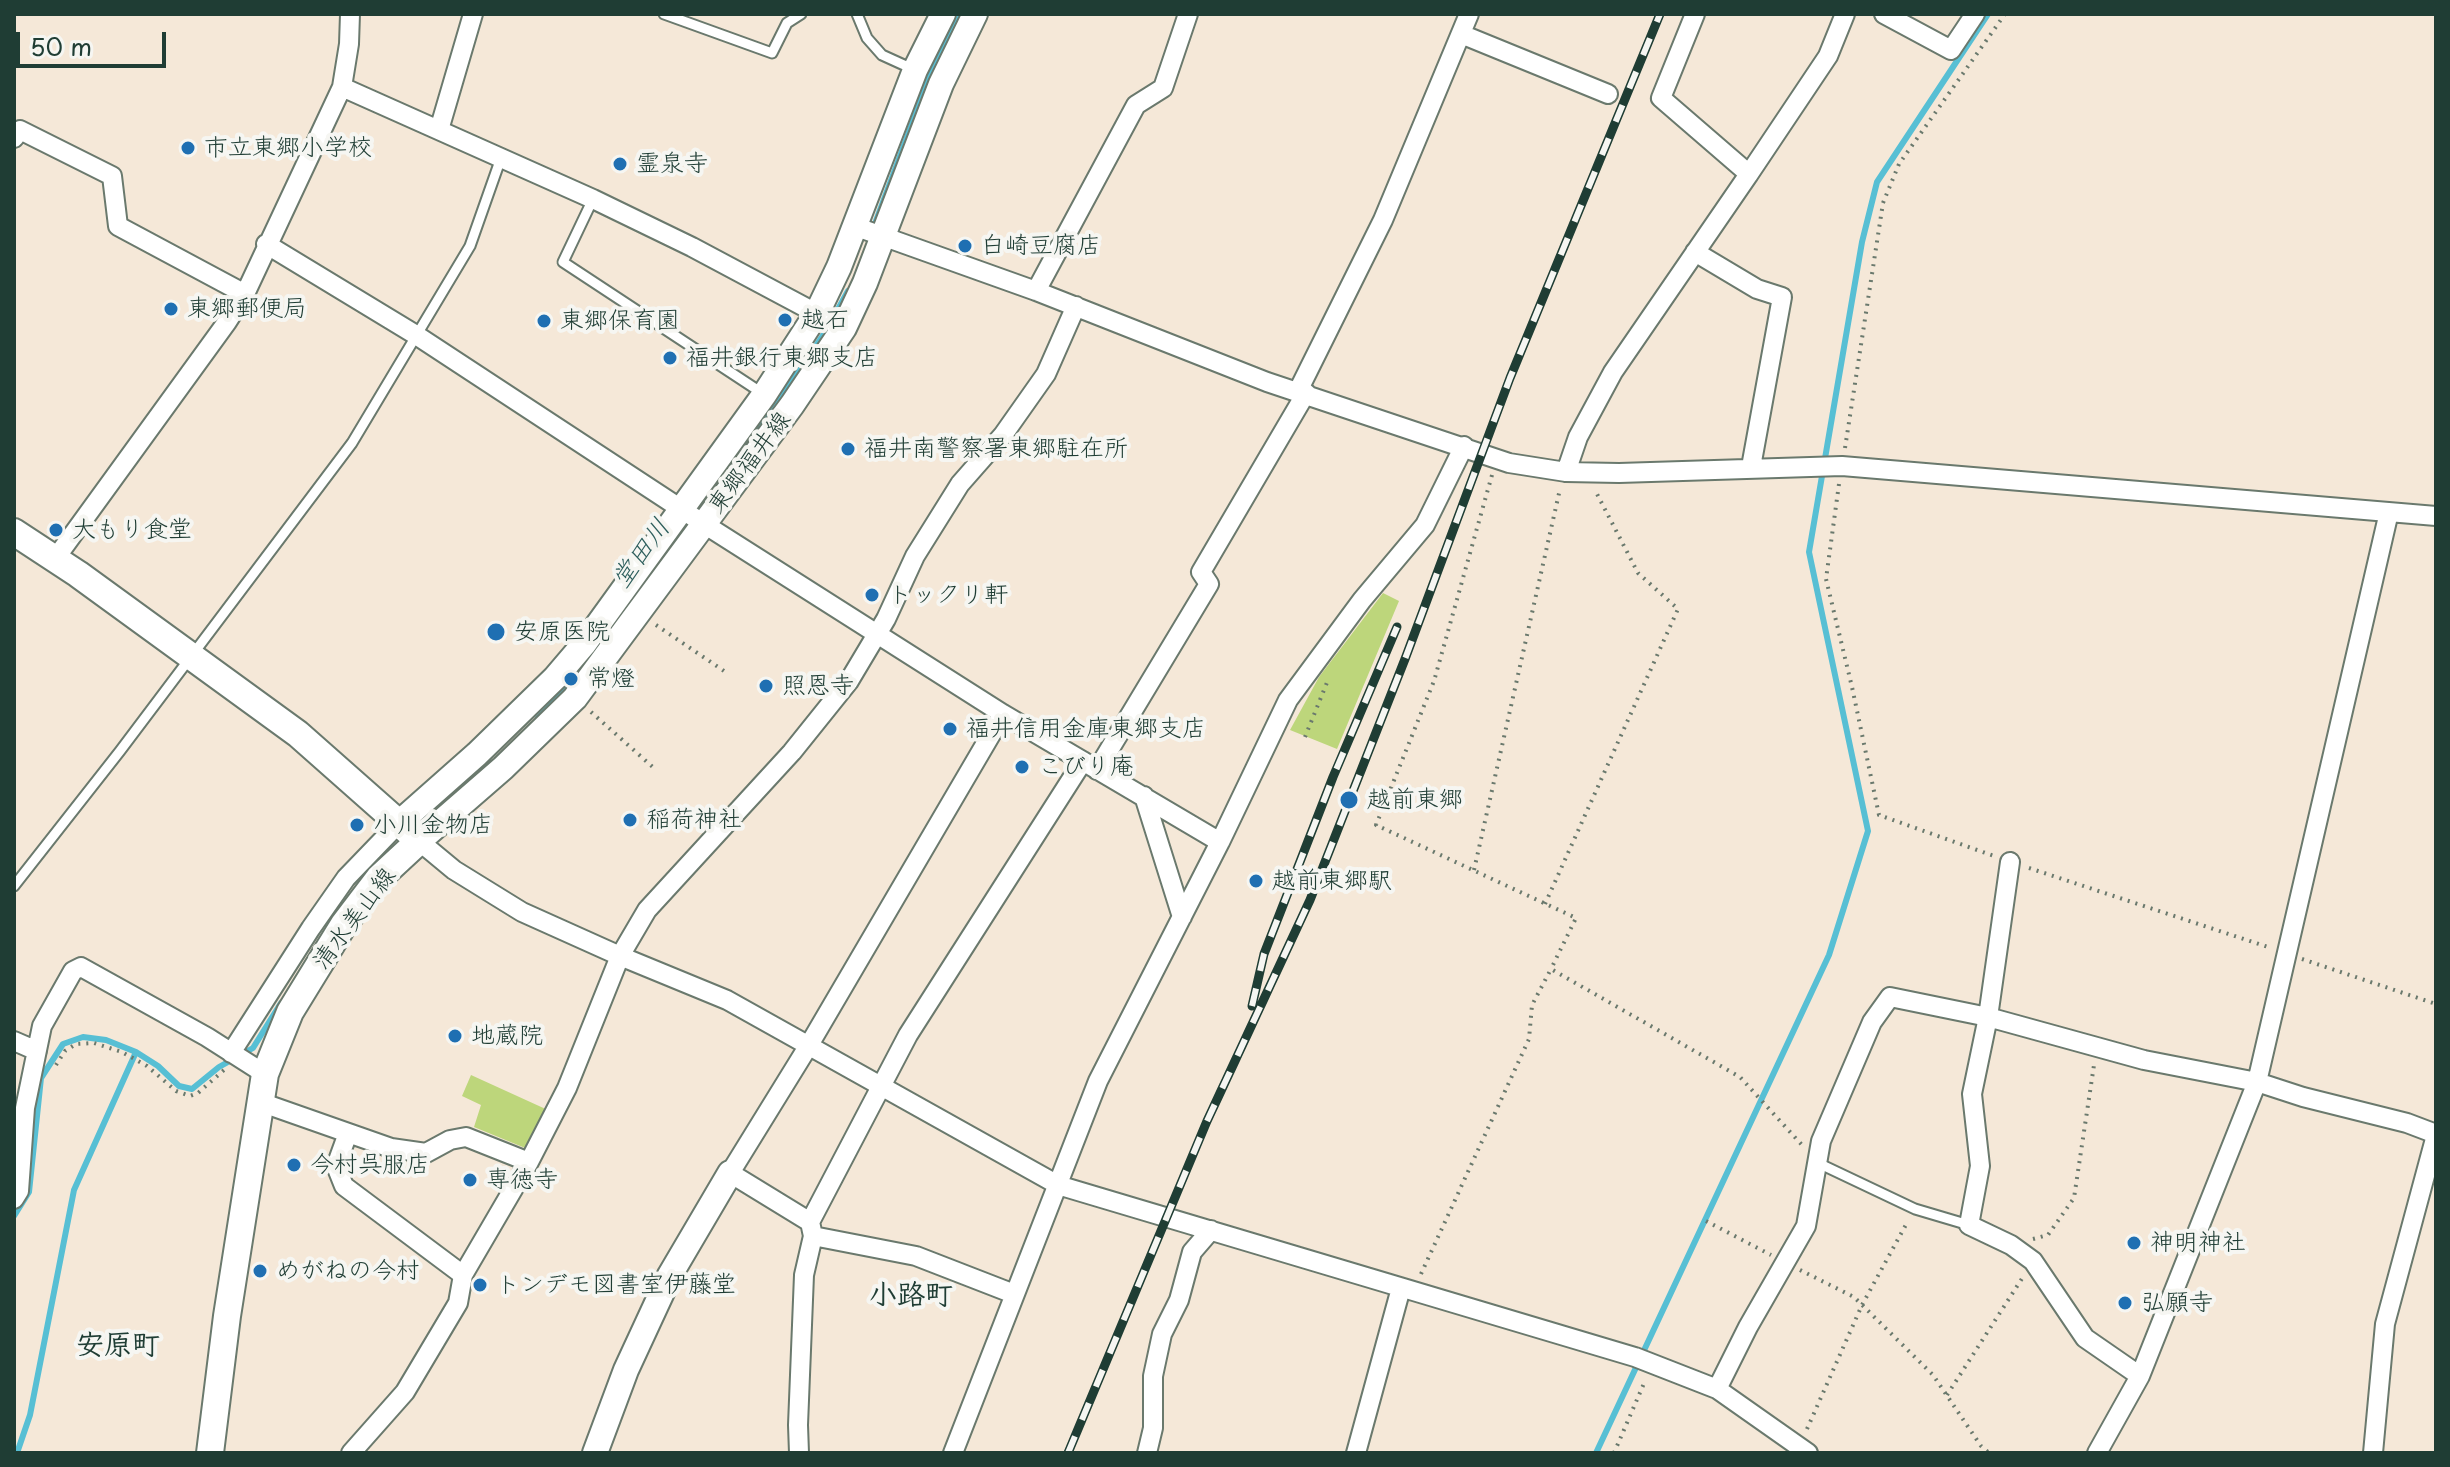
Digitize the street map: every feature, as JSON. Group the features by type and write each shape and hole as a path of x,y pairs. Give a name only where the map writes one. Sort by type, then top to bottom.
{"main road":[{"name":"東郷福井線","path":"409,832 477,754 555,678 613,605 763,397 817,313 839,267 915,70 943,14"},
{"name":"東郷福井線","path":"409,832 503,768 575,698 792,405 844,328 883,237 941,84 975,14"},
{"path":"14,532 298,734 409,832"},
{"name":"清水美山線","path":"210,1453 227,1316 265,1074 319,940 379,878 409,832"},
{"path":"595,1453 626,1370 670,1275 730,1173"}],"street":[{"path":"55,559 245,294 342,87 350,14"},
{"path":"439,130 473,14"},
{"path":"1036,291 1136,105 1163,88 1188,14"},
{"path":"799,1453 804,1275 811,1229 908,1035 1209,584 1201,572 1302,392 1383,220 1469,14"},
{"path":"1695,14 1661,98 1749,174"},
{"path":"1566,472 1578,437 1613,372 1828,56 1845,14"},
{"path":"1884,14 1951,50 1975,14"},
{"path":"1461,34 1608,94"},
{"path":"342,87 593,199 692,247 844,328"},
{"path":"14,138 20,130 112,176 118,226 245,294"},
{"path":"854,226 1076,306 1267,382 1509,463 1566,472 1842,466 2436,516"},
{"path":"266,244 416,335 704,524 1003,714 1220,842"},
{"path":"1695,252 1757,289 1782,297 1751,467"},
{"path":"351,1453 405,1392 458,1303 463,1275 529,1162 567,1088 620,956 647,910 792,752 849,681 915,556 960,484 1003,435 1046,374 1076,306"},
{"path":"763,397 792,405"},
{"path":"953,1453 1098,1081 1220,842 1288,700 1362,600 1425,525 1464,446"},
{"path":"2097,1453 2140,1376 2257,1082 2389,512"},
{"path":"613,605 641,611"},
{"path":"555,678 575,698"},
{"path":"1003,714 809,1045 730,1173 811,1229 916,1256 1014,1294"},
{"path":"1144,796 1182,917"},
{"path":"409,832 454,870 522,912 727,1000 1058,1185 1644,1361 1717,1389 1803,1450"},
{"path":"2010,862 1988,1017 1972,1094 1980,1166 1969,1225 2011,1245 2033,1261 2085,1338 2140,1376"},
{"path":"231,1053 319,940"},
{"path":"14,1199 19,1191 25,1108 42,1026 73,971 81,967 195,1030 265,1074"},
{"path":"1717,1389 1806,1226 1821,1141 1872,1022 1890,997 1988,1017 2144,1060 2257,1082 2436,1134 2385,1324 2373,1453"},
{"path":"14,1041 37,1051"},
{"path":"260,1102 391,1148 426,1153 450,1140 466,1137 529,1162"},
{"path":"348,1133 336,1166 344,1186 463,1275"},
{"path":"1147,1453 1153,1428 1153,1376 1162,1334 1179,1300 1192,1252 1211,1230"},
{"path":"1356,1453 1407,1289"}],"lane":[{"path":"664,14 772,53 787,23 801,14"},
{"path":"857,14 867,38 882,55 915,70"},
{"path":"14,886 352,443 470,246 501,158"},
{"path":"593,199 563,262 763,397"},
{"path":"1818,1163 1915,1209 1969,1225"}],"path":[{"path":"2005,14 1899,164 1883,203 1826,579 1879,815 2010,862 2436,1004"},
{"path":"1407,1289 1529,1039 1532,1005 1576,918 1376,825 1434,681 1497,458"},
{"path":"1474,871 1556,502 1566,472"},
{"path":"1545,904 1678,609 1638,573 1586,472"},
{"path":"641,611 727,673"},
{"path":"1305,737 1332,670"},
{"path":"575,698 655,769"},
{"path":"1551,969 1740,1077 1818,1163"},
{"path":"56,1065 65,1051 76,1044 94,1043 122,1052 147,1066 176,1091 190,1096 198,1093 225,1069 231,1053"},
{"path":"2011,1245 2048,1235 2074,1198 2096,1047"},
{"path":"1803,1450 1862,1305 1915,1209"},
{"path":"1706,1221 1854,1297 1933,1375 1981,1446 1989,1453"},
{"path":"1947,1395 2033,1261"},
{"path":"1614,1453 1644,1361"}],"green space":[{"path":"1383,593 1399,601 1337,749 1290,730 1319,677"},
{"path":"471,1075 550,1111 530,1150 474,1127 481,1105 462,1096"}],"waterway":[{"name":"堂田川","path":"873,229 929,78 961,14"},
{"path":"1596,1453 1829,955 1868,831 1809,552 1862,242 1877,182 1988,14"},
{"name":"堂田川","path":"671,549 773,410 826,331 848,291"},
{"name":"堂田川","path":"538,718 572,683"},
{"path":"14,1216 29,1192 41,1078 63,1044 83,1037 106,1040 136,1052 158,1066 179,1086 192,1089 219,1067 253,1048 281,1003"},
{"path":"17,1453 30,1415 74,1190 136,1052"}],"railway":[{"path":"1068,1453 1207,1121 1310,900 1405,659 1510,378 1660,14"},
{"path":"1252,1006 1264,954 1333,777 1397,627"}],"place":[{"name":"市立東郷小学校","path":"188,148"},
{"name":"霊泉寺","path":"620,164"},
{"name":"白崎豆腐店","path":"965,246"},
{"name":"東郷郵便局","path":"171,309"},
{"name":"越石","path":"785,320"},
{"name":"東郷保育園","path":"544,321"},
{"name":"福井銀行東郷支店","path":"670,358"},
{"name":"福井南警察署東郷駐在所","path":"848,449"},
{"name":"大もり食堂","path":"56,530"},
{"name":"トックリ軒","path":"872,595"},
{"name":"安原医院","path":"496,632"},
{"name":"常燈","path":"571,679"},
{"name":"照恩寺","path":"766,686"},
{"name":"福井信用金庫東郷支店","path":"950,729"},
{"name":"こびり庵","path":"1022,767"},
{"name":"越前東郷","path":"1349,800"},
{"name":"稲荷神社","path":"630,820"},
{"name":"小川金物店","path":"357,825"},
{"name":"越前東郷駅","path":"1256,881"},
{"name":"地蔵院","path":"455,1036"},
{"name":"今村呉服店","path":"294,1165"},
{"name":"専徳寺","path":"470,1180"},
{"name":"神明神社","path":"2134,1243"},
{"name":"めがねの今村","path":"260,1271"},
{"name":"トンデモ図書室伊藤堂","path":"480,1285"},
{"name":"弘願寺","path":"2125,1303"}],"district":[{"name":"小路町","path":"911,1296"},
{"name":"安原町","path":"118,1346"}]}
